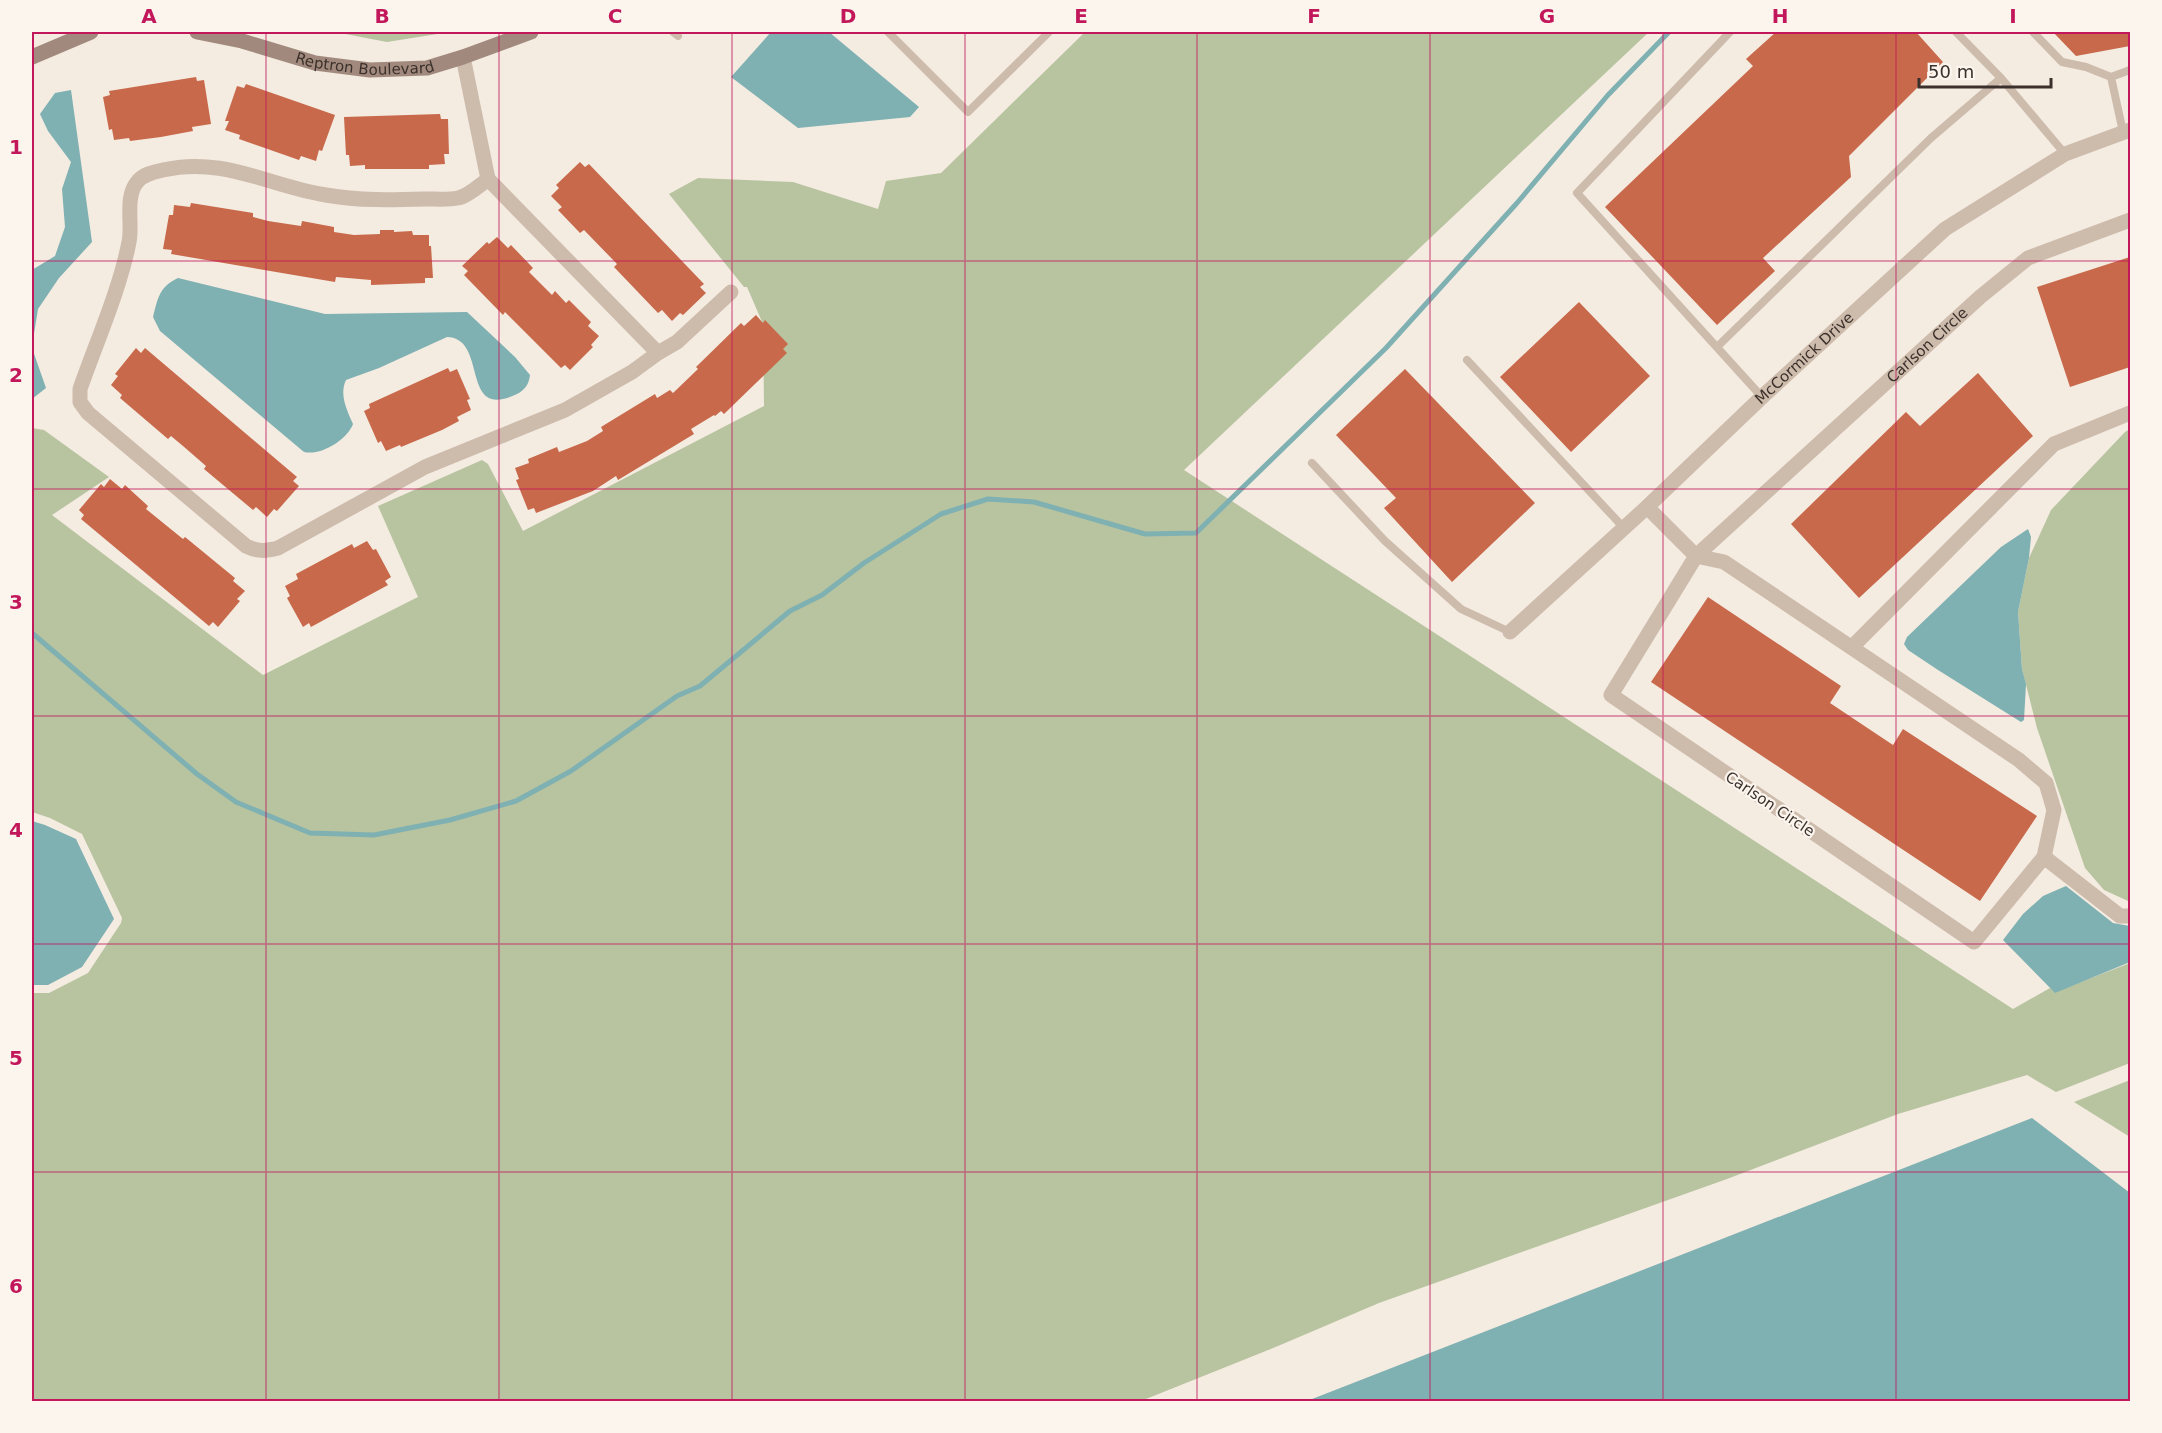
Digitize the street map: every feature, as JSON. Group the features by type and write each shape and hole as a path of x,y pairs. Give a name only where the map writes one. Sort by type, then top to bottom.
{"street":[{"path":"32,57 91,32"},
{"name":"Reptron Boulevard","path":"196,32 242,40 315,63 370,70 427,68 531,32"},
{"path":"463,57 488,179 658,353"},
{"name":"McCormick Drive","path":"1510,632 1945,229 2065,154 2127,131"},
{"path":"488,179 460,198 370,201 325,195 274,184 235,170 204,165 174,167 150,173 138,180 133,191 129,211 131,233 126,259 80,389 80,402 88,413 105,428 246,546 256,551 278,548 425,467 565,410 632,372 678,342 732,292"},
{"name":"Carlson Circle","path":"1696,556 1724,562 2019,760 2046,783 2054,810 2044,857 1974,942 1611,695 1696,556 1980,297 2028,258 2130,220"},
{"path":"1852,647 2054,444 2130,413"},
{"path":"1647,507 1696,556"},
{"path":"2044,857 2120,916 2130,916"}],"lane":[{"path":"888,32 968,112 1049,32"},
{"path":"1730,32 1577,193 1762,397"},
{"path":"1956,32 2001,78 2065,154"},
{"path":"2033,32 2062,62 2086,67 2110,77 2130,70"},
{"path":"2110,77 2127,131"},
{"path":"1717,347 1931,138 2001,78"},
{"path":"1467,360 1624,528"},
{"path":"1312,463 1385,541 1461,609 1510,632"}],"green space":[{"path":"335,32 450,32 387,42"},
{"path":"1085,32 1649,32 1184,470 2013,1009 2050,988 2055,992 2130,963 2130,1063 2056,1092 2027,1075 1898,1114 1727,1179 1379,1303 1141,1401 32,1401 32,993 49,993 88,973 122,918 82,834 32,812 32,428 44,430 109,477 52,515 263,675 418,597 378,506 482,460 488,464 523,531 764,406 763,324 747,287 744,287 669,194 698,178 793,182 878,209 886,181 941,173"},
{"path":"2130,429 2130,901 2128,901 2104,890 2085,868 2037,728 2022,669 2018,612 2029,558 2051,510"},
{"path":"2130,1080 2130,1137 2074,1102"}],"water":[{"path":"771,32 829,32 919,107 910,117 798,128 731,77"},
{"path":"71,90 92,242 59,278 38,309 32,346 32,270 55,256 65,227 62,189 71,162 48,131 40,114 55,93"},
{"path":"178,278 325,314 467,312 515,357 530,375 529,381 517,394 499,400 488,397 480,389 467,350 460,341 447,337 379,368 346,380 343,391 346,408 353,424 350,430 333,446 318,452 304,452 160,331 153,317 158,299 163,289"},
{"path":"32,348 46,388 32,399"},
{"path":"2028,529 2031,537 2029,558 2018,612 2022,669 2026,684 2024,720 2021,722 1908,650 1904,644 1907,637 2001,547"},
{"path":"32,821 76,839 114,919 82,967 48,985 32,985"},
{"path":"2066,886 2113,923 2130,926 2130,962 2055,993 2003,940 2023,914 2043,896"},
{"path":"2032,1118 2130,1193 2130,1401 1307,1401"}],"building":[{"path":"1776,32 1916,32 1943,62 1849,156 1851,177 1763,258 1775,271 1717,325 1605,207 1753,66 1746,59"},
{"path":"2053,32 2130,32 2130,46 2076,56"},
{"path":"196,77 197,81 204,80 211,124 192,127 193,131 161,137 130,141 129,138 114,140 112,129 109,130 103,97 110,95 109,91"},
{"path":"246,84 335,115 316,161 301,156 299,160 239,139 240,135 225,130 229,121 225,121 237,86 244,88"},
{"path":"440,114 441,119 448,119 449,154 444,154 445,164 429,165 429,169 365,169 365,165 350,166 349,155 346,155 344,117"},
{"path":"580,162 585,167 589,164 704,284 700,287 706,293 683,315 680,313 672,321 662,310 658,313 614,267 617,264 584,230 580,233 558,210 562,207 551,196 559,188 556,185"},
{"path":"191,203 253,213 253,217 268,221 301,226 302,221 334,227 334,232 354,235 380,234 380,230 394,230 394,232 412,231 413,235 429,235 433,278 425,278 425,283 371,285 371,280 336,277 335,282 171,254 172,250 163,249 169,215 173,215 174,205 190,207"},
{"path":"497,237 508,248 511,245 533,268 529,272 552,295 555,291 566,303 569,300 591,322 588,326 599,336 591,345 593,347 570,370 565,365 561,368 505,312 503,315 464,275 468,271 462,266 487,242 489,244"},
{"path":"2130,257 2130,367 2070,387 2037,287"},
{"path":"1579,302 1650,376 1571,452 1500,377"},
{"path":"756,315 763,323 765,320 788,344 783,349 787,353 724,414 721,411 691,429 694,434 618,480 616,476 593,491 536,513 534,508 528,510 516,480 519,479 515,468 529,463 528,459 557,447 559,452 587,441 603,431 601,427 655,394 657,398 670,390 673,393 741,323 744,326"},
{"path":"136,348 141,353 145,348 297,477 293,481 299,486 277,511 274,509 267,517 256,507 253,510 204,469 206,466 183,446 171,436 168,439 120,398 122,395 111,385 118,376 115,374"},
{"path":"448,368 450,372 457,369 470,399 467,400 471,410 457,417 459,421 442,430 386,451 381,441 378,443 364,411 370,408 369,404"},
{"path":"1405,369 1535,503 1452,582 1384,508 1396,498 1336,435"},
{"path":"1978,373 2033,436 1859,598 1791,524 1906,412 1920,426"},
{"path":"110,479 122,489 125,485 148,506 146,509 235,578 233,581 245,591 237,599 240,601 218,627 213,622 209,626 81,519 84,515 79,510 101,484 104,487"},
{"path":"367,541 373,550 376,549 391,577 385,581 388,585 311,627 309,623 303,627 287,598 290,596 285,586 298,579 296,574 352,544 354,548"},
{"path":"1708,597 1841,686 1830,703 1893,745 1903,729 2037,816 1980,901 1651,682"}],"waterway":[{"path":"32,633 197,774 236,802 310,833 374,835 450,820 516,801 571,771 677,696 700,686 790,611 822,595 864,563 941,514 988,499 1034,502 1145,534 1196,533 1386,348 1517,203 1608,95 1669,32"}]}
